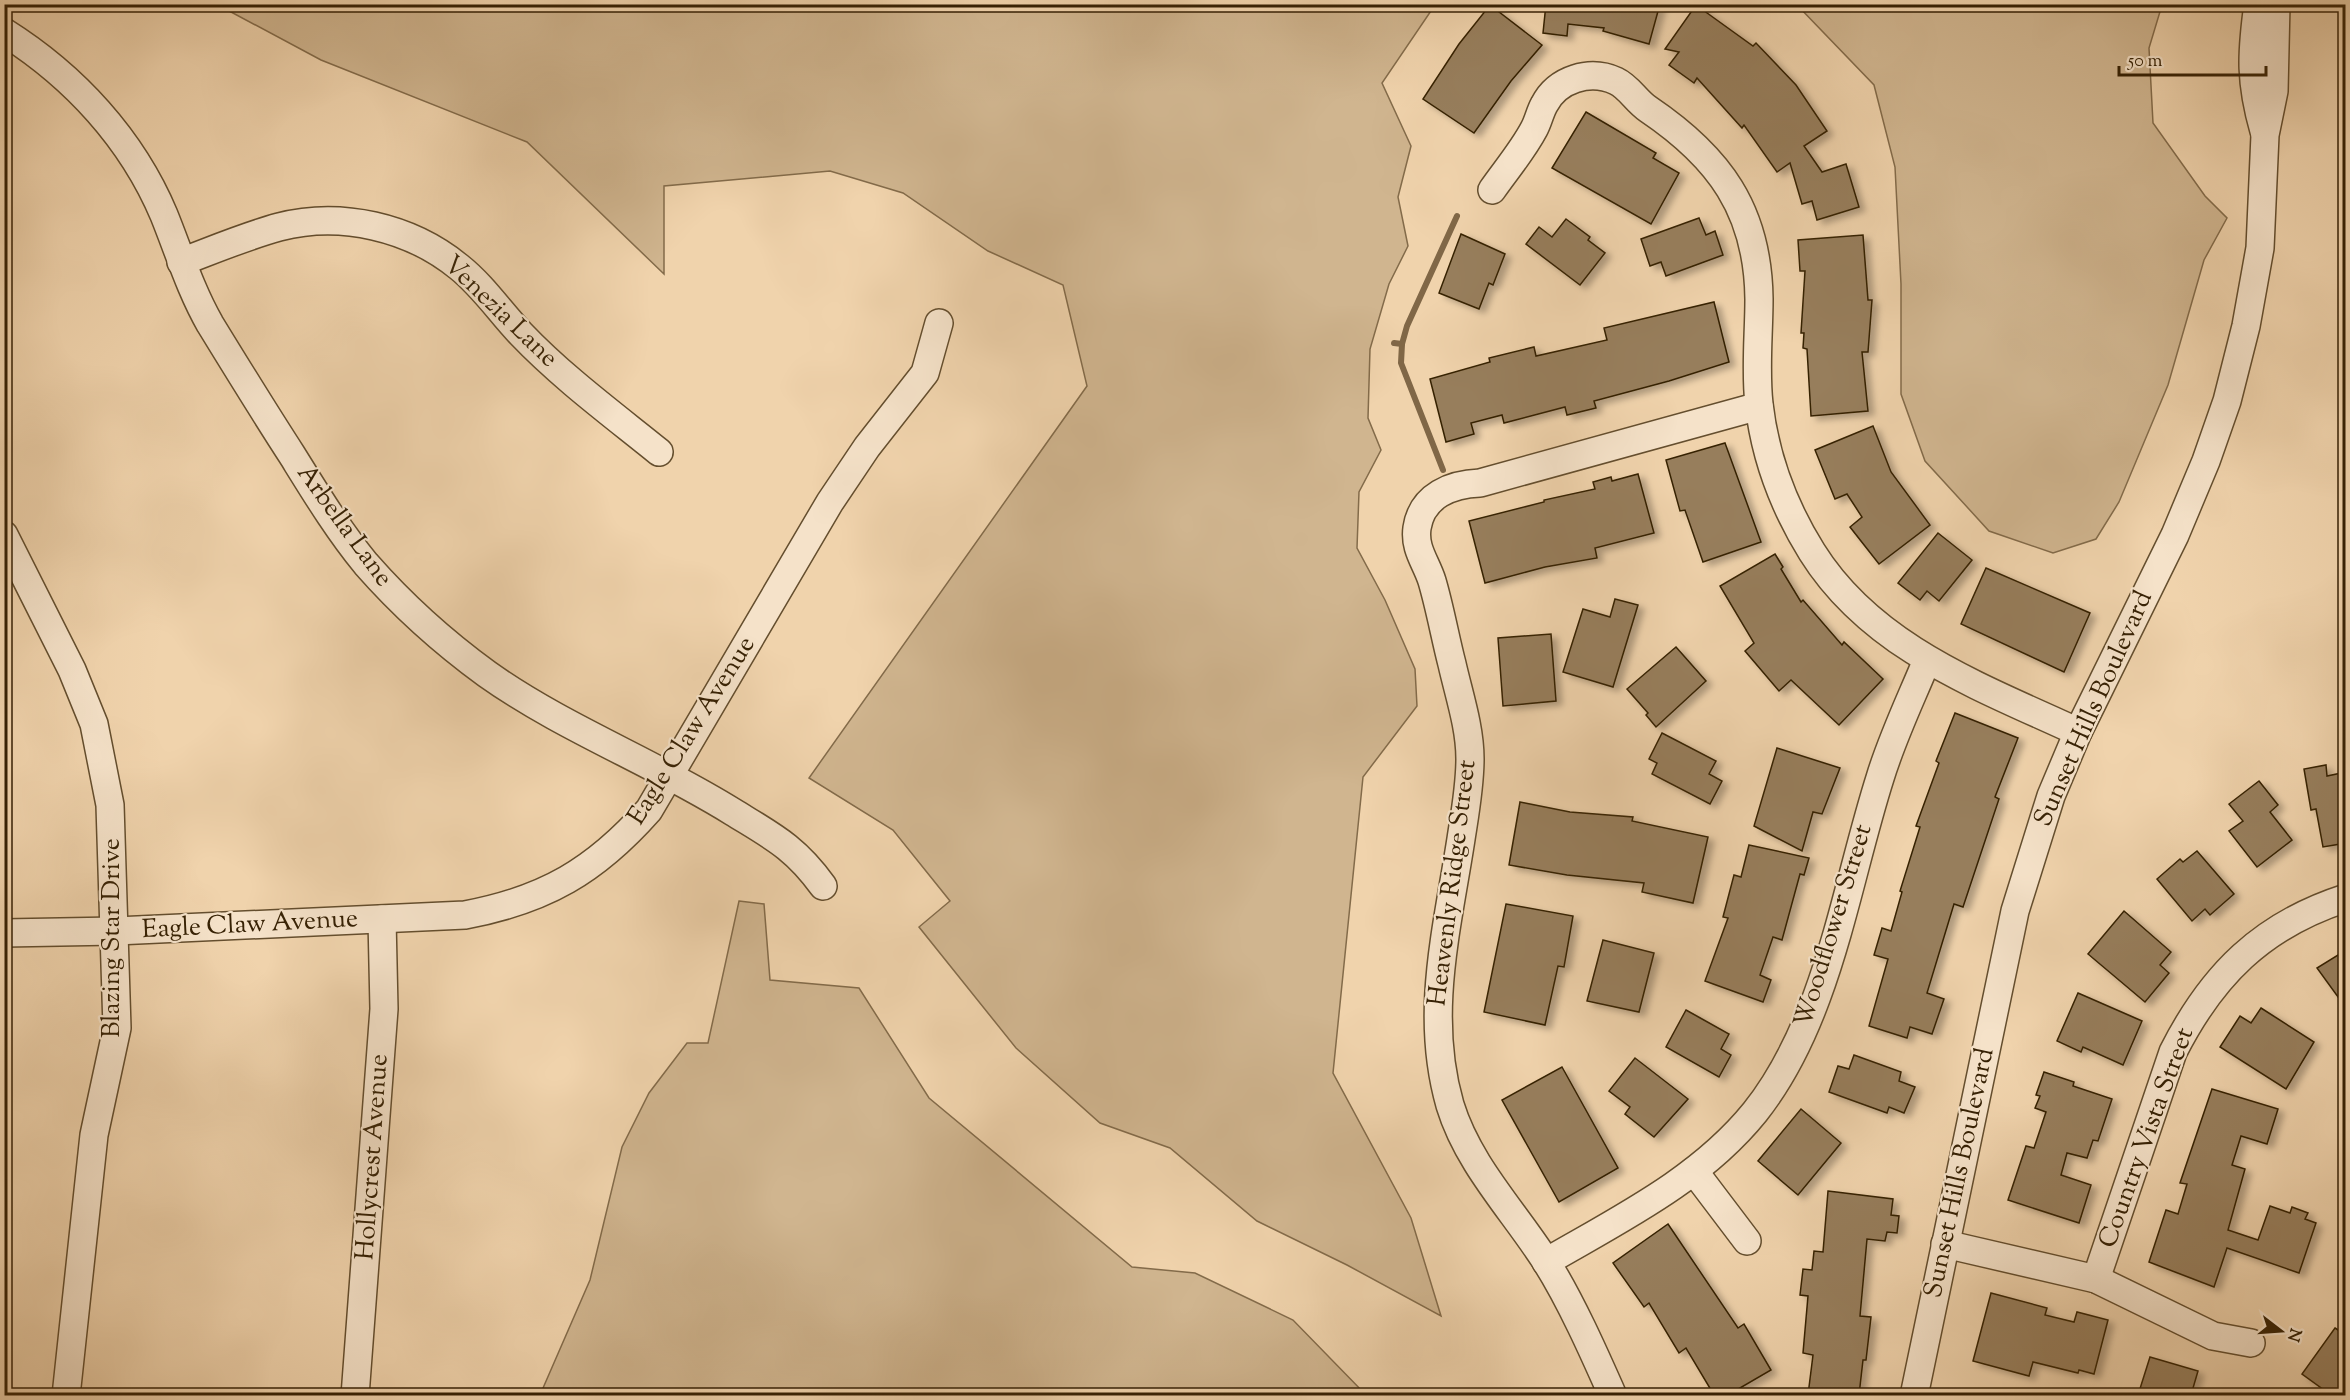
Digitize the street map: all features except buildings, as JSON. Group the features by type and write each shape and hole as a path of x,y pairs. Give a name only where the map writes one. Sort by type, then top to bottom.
{"street":[{"name":"Sunset Hills Boulevard","path":"1914,1395 2014,911 2051,796 2078,732 2175,535 2206,461 2227,400 2246,326 2260,248 2265,135 2274,91 2252,44 2258,4"},
{"name":"Sunset Hills Boulevard","path":"2264,67 2276,4"},
{"name":"Arbella Lane","path":"4,32 59,72 92,104 119,137 141,171 164,214 194,296 210,324 332,519 366,563 401,602 445,642 488,675 534,703 671,776 788,846 804,860 823,886"},
{"path":"1492,190 1534,130 1544,103 1566,81 1583,76 1600,76 1617,81 1643,106 1680,130 1705,153 1725,179 1741,208 1751,237 1759,288 1759,406 1765,441 1777,483 1793,519 1814,555 1837,586 1866,615 1896,640 1927,660 2078,732"},
{"name":"Venezia Lane","path":"181,262 279,227 311,222 369,224 403,234 432,248 459,267 550,363 659,452"},
{"name":"Eagle Claw Avenue","path":"4,933 116,931 465,915 533,898 565,883 595,863 625,837 649,810 830,502 867,447 925,373 939,323"},
{"name":"Heavenly Ridge Street","path":"1613,1395 1593,1350 1546,1262 1473,1157 1451,1107 1441,1068 1436,1033 1437,992 1467,800 1470,758 1466,725 1431,579 1417,544 1417,527 1422,511 1432,498 1445,489 1461,483 1480,483 1759,406"},
{"name":"Blazing Star Drive","path":"4,535 72,670 94,724 111,805 117,1028 94,1135 66,1395"},
{"name":"Woodflower Street","path":"1546,1262 1659,1196 1694,1171 1755,1112 1779,1077 1811,1012 1881,776 1927,660"},
{"name":"Country Vista Street","path":"2096,1279 2173,1052 2189,1021 2231,966 2258,942 2287,922 2321,906 2346,898"},
{"name":"Hollycrest Avenue","path":"355,1395 384,1009 382,919"},
{"path":"1694,1171 1747,1240"},
{"path":"1945,1244 2096,1279 2213,1336 2251,1343"}],"shaded area":[{"path":"218,5 1435,5 1382,83 1411,146 1398,197 1408,246 1389,284 1370,349 1368,418 1381,450 1359,492 1357,548 1385,600 1415,669 1417,706 1363,777 1333,1073 1411,1218 1441,1316 1347,1265 1257,1221 1170,1148 1100,1123 1016,1048 919,927 950,901 893,830 809,778 1087,386 1063,285 988,251 903,193 830,171 664,186 664,274 527,142 321,60"},
{"path":"1797,5 2162,5 2149,48 2153,123 2205,196 2227,218 2204,260 2168,385 2119,502 2096,539 2053,553 1989,531 1925,461 1901,394 1901,284 1895,167 1874,85"},
{"path":"739,901 764,904 770,980 859,988 929,1098 1132,1267 1195,1273 1293,1320 1366,1395 540,1395 590,1280 622,1147 649,1093 687,1043 708,1043"}],"waterway":[{"path":"1402,344 1407,326 1457,216"},
{"path":"1394,343 1402,344 1401,363 1443,470"}]}
